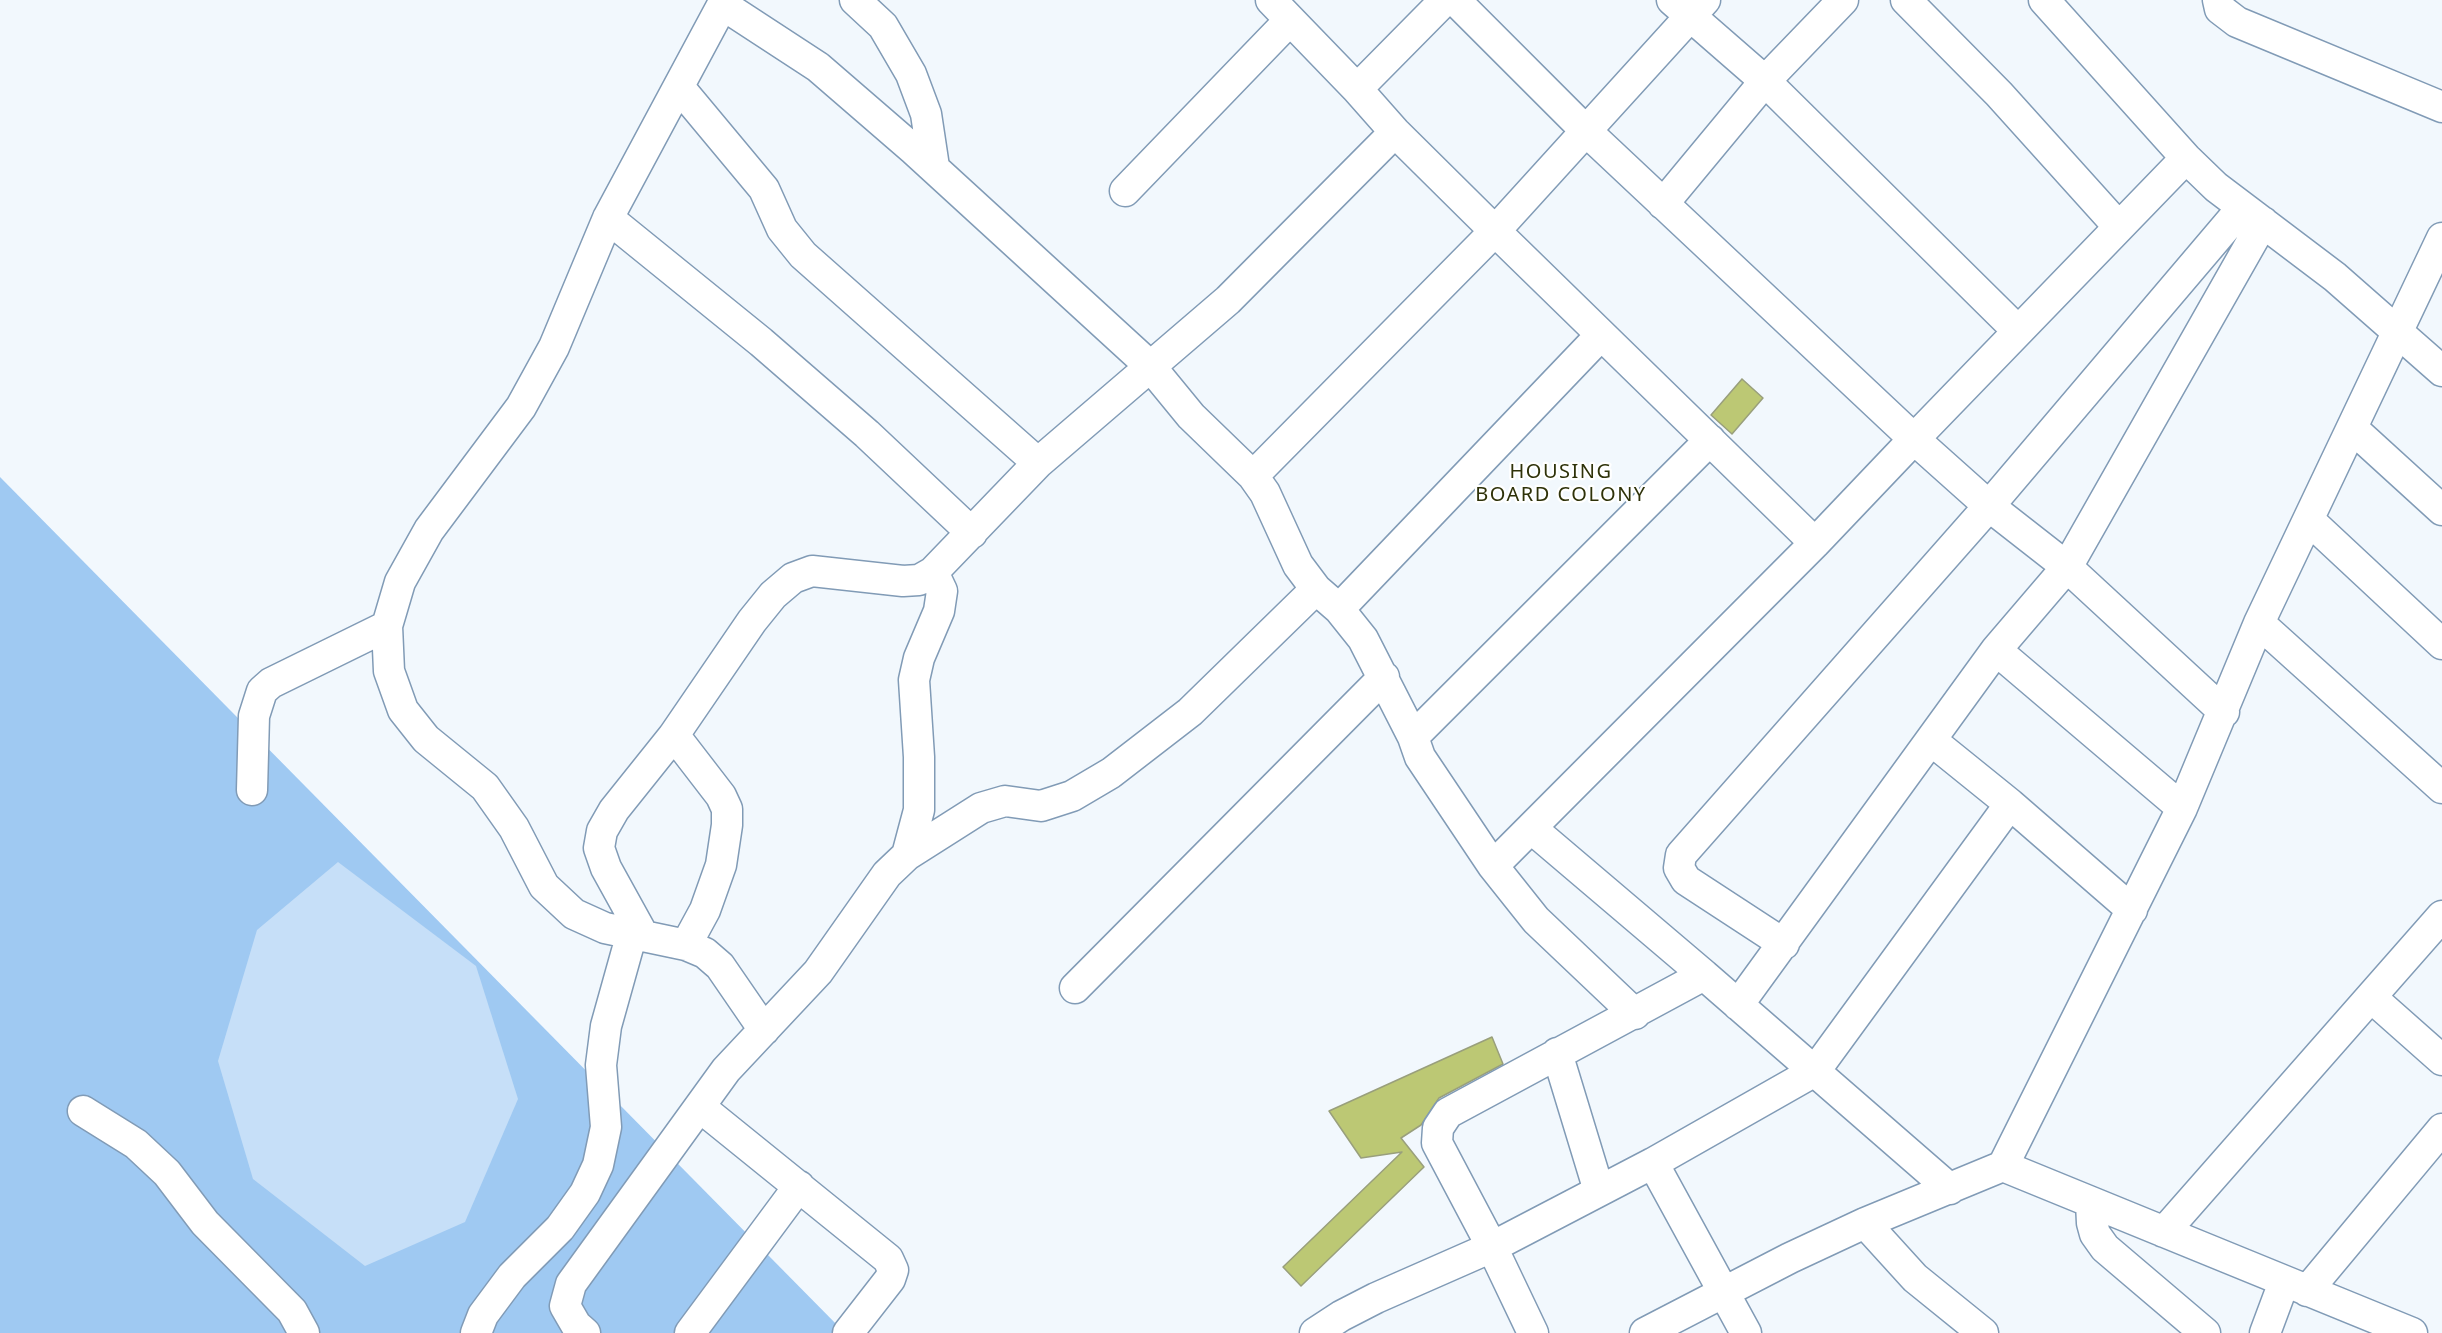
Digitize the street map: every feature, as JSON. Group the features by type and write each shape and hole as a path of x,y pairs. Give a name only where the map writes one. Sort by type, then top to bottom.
{"street":[{"path":"855,0 883,26 911,74 926,114 934,167"},
{"path":"1358,89 1445,0"},
{"path":"1455,0 1584,130 1914,439 1989,506 2067,567 2224,712"},
{"path":"1663,204 1765,81 1843,0"},
{"path":"1905,0 2000,94 2118,226"},
{"path":"2044,0 2186,158 2252,215 2335,277 2442,371"},
{"path":"2218,0 2220,9 2237,22 2442,107"},
{"path":"764,1030 720,966 705,953 687,945 605,928 574,914 544,886 514,828 485,787 426,739 403,710 389,670 387,626 399,582 429,530 521,407 554,347 608,218 724,3 818,68 934,167 1150,366 1191,416 1253,476 1265,493 1298,565 1316,589 1339,609 1363,639 1413,737 1420,757 1493,866 1536,920 1635,1014"},
{"path":"1253,476 1495,231 1689,6 2018,331"},
{"path":"1125,191 1280,10 1358,89 1395,132 1815,543"},
{"path":"679,87 764,189 782,229 803,255 1038,464"},
{"path":"476,1333 483,1315 512,1276 560,1228 585,1193 598,1165 606,1127 602,1065 606,1026 637,934 599,848 602,831 614,810 674,735 752,621 773,595 793,578 812,571 903,581 919,580 933,572 1038,464 1228,300 1395,132"},
{"path":"1493,866 1815,543 2186,158"},
{"path":"1784,944 1686,880 1679,868 1681,855 1989,506 2252,215"},
{"path":"1738,1005 1996,650 2067,567 2252,215"},
{"path":"608,218 770,349 867,434 972,533"},
{"path":"1645,1333 1722,1292 1865,1223 2003,1166 2182,808 2224,712 2259,623 2442,238"},
{"path":"1339,609 1601,335"},
{"path":"2352,428 2442,510"},
{"path":"1413,737 1710,440"},
{"path":"2309,520 2442,644"},
{"path":"907,855 919,810 919,757 914,680 919,658 939,611 942,591 933,572"},
{"path":"585,1333 576,1325 565,1306 571,1284 726,1070 818,972 842,940 866,900 887,874 907,855 981,808 1005,801 1041,806 1072,796 1111,773 1190,712 1316,589"},
{"path":"2259,623 2438,779"},
{"path":"252,790 254,716 262,691 271,683 387,626"},
{"path":"1996,650 2182,808"},
{"path":"1075,988 1384,677"},
{"path":"674,735 721,796 727,809 721,865 705,910 687,945"},
{"path":"1932,741 2010,804 2132,910"},
{"path":"1315,1333 1341,1316 1376,1298 1492,1247 1653,1163 1815,1071 2010,804"},
{"path":"1531,828 1950,1189"},
{"path":"2164,1233 2441,919"},
{"path":"1533,1333 1492,1247 1437,1143 1438,1128 1448,1113 1704,975"},
{"path":"2372,998 2442,1060"},
{"path":"1557,1053 1599,1191"},
{"path":"700,1107 888,1259 892,1270 890,1279 848,1333"},
{"path":"83,1111 136,1144 167,1173 205,1223 292,1311 304,1333"},
{"path":"2265,1333 2296,1287 2442,1129"},
{"path":"1653,1163 1746,1333"},
{"path":"2003,1166 2412,1333"},
{"path":"690,1333 799,1186"},
{"path":"2091,1203 2091,1223 2095,1234 2105,1248 2205,1333"},
{"path":"1865,1223 1915,1278 1983,1333"}],"shaded area":[{"path":"0,477 845,1333 0,1333"},
{"path":"338,862 476,966 518,1099 465,1222 365,1266 253,1179 218,1061 257,930"}],"building":[{"path":"1742,379 1763,398 1732,434 1711,415"},
{"path":"1492,1037 1503,1064 1439,1098 1421,1125 1401,1138 1424,1167 1301,1286 1283,1267 1402,1152 1361,1158 1329,1111"}],"district":[{"name":"HOUSING BOARD COLONY","path":"1561,484"}]}
